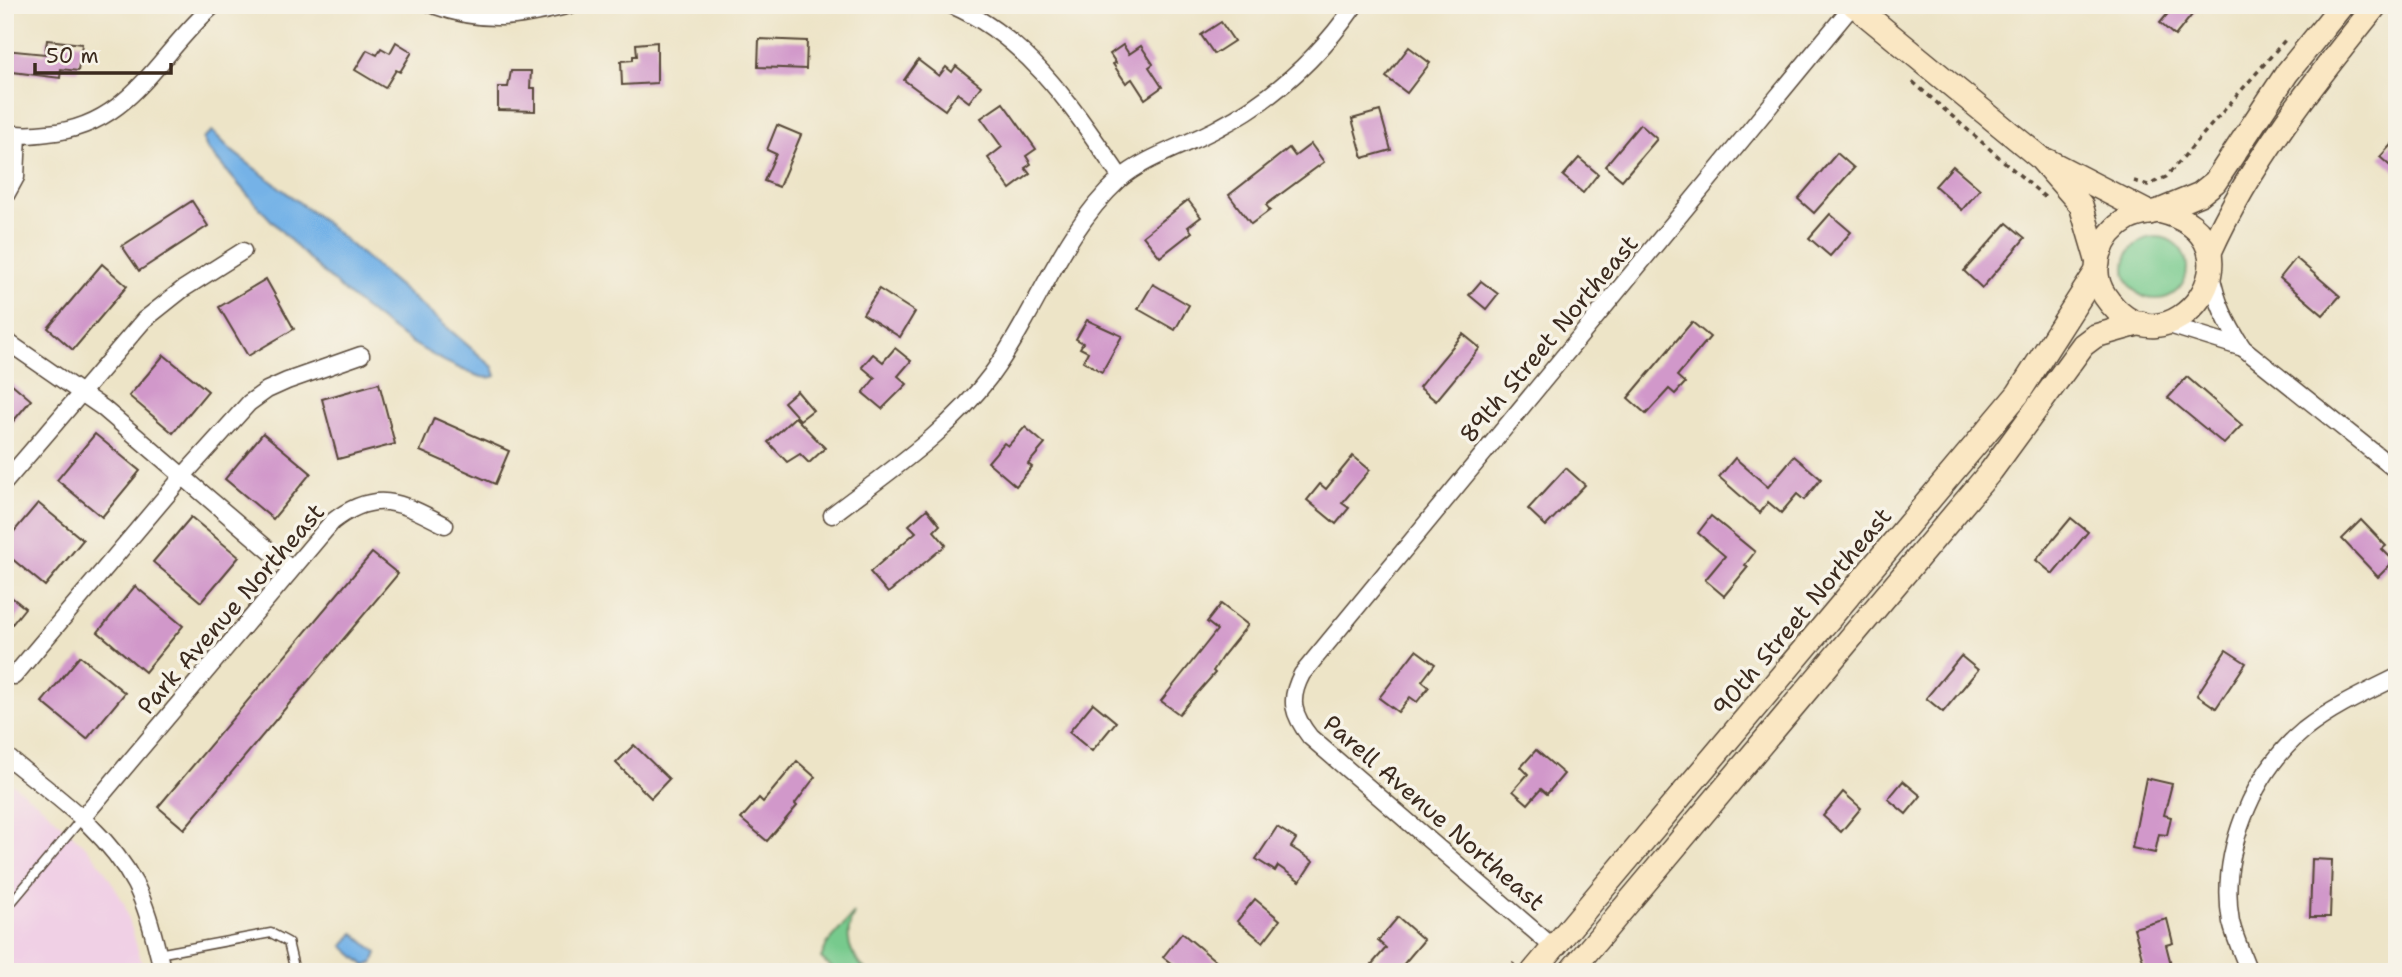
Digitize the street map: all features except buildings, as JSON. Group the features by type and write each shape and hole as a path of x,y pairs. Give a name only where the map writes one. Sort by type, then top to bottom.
{"main road":[{"path":"1854,5 2039,157 2081,205 2099,285 2113,308 2141,323"},
{"path":"2097,268 2103,244 2114,229 2130,218 2154,212 2200,194 2215,181 2287,73 2342,5"},
{"path":"1576,970 1992,471 2083,345 2095,335 2141,323 2166,324 2189,312 2200,300 2210,262 2233,203 2257,164 2333,58 2376,5"},
{"path":"2039,157 2154,212 2184,221 2204,242 2210,262"},
{"name":"90th Street Northeast","path":"1533,972 2018,394 2097,268"}],"street":[{"path":"5,197 16,177 12,134 62,132 96,121 114,111 131,98 214,5"},
{"path":"433,5 460,15 493,19 520,18 570,5"},
{"path":"951,5 988,25 1032,62 1068,100 1121,178"},
{"path":"832,515 937,434 970,400 1012,343 1066,248 1092,210 1121,178 1255,107 1286,85 1319,51 1355,5"},
{"name":"89th Street Northeast","path":"1293,707 1292,692 1302,674 1854,5"},
{"path":"5,482 144,320 183,289 243,251"},
{"path":"2210,262 2215,295 2226,321 2243,348 2397,471"},
{"path":"2166,324 2243,348"},
{"path":"5,340 82,392 291,569"},
{"path":"14,676 232,420 267,390 361,355"},
{"name":"Park Avenue Northeast","path":"83,817 332,522 360,505 391,500 445,525"},
{"path":"2249,972 2231,919 2232,853 2240,824 2256,792 2284,752 2302,732 2332,711 2397,677"},
{"name":"Parell Avenue Northeast","path":"1293,707 1310,737 1553,947"},
{"path":"5,755 83,817 105,841 134,884 163,972"}],"lane":[{"path":"5,910 83,817"},
{"path":"158,954 271,933 288,942 293,963"}],"path":[{"path":"2132,180 2148,185 2166,177 2289,36"},
{"path":"1912,81 2057,208"},
{"path":"381,972 387,965"}],"shaded area":[{"path":"5,778 43,807 90,851 104,869 124,903 142,964 136,972 5,972"}],"green space":[{"path":"2156,237 2168,239 2178,246 2185,256 2185,280 2178,290 2168,297 2156,299 2144,297 2134,290 2127,280 2125,268 2127,256 2134,246 2144,239"},
{"path":"854,913 849,930 850,945 856,959 868,972 836,972 821,958 827,944"}],"water":[{"path":"212,131 232,151 322,220 493,367 496,376 478,376 426,351 356,302 291,241 207,148 203,139"},
{"path":"354,933 377,953 373,963 366,966 343,946"}]}
